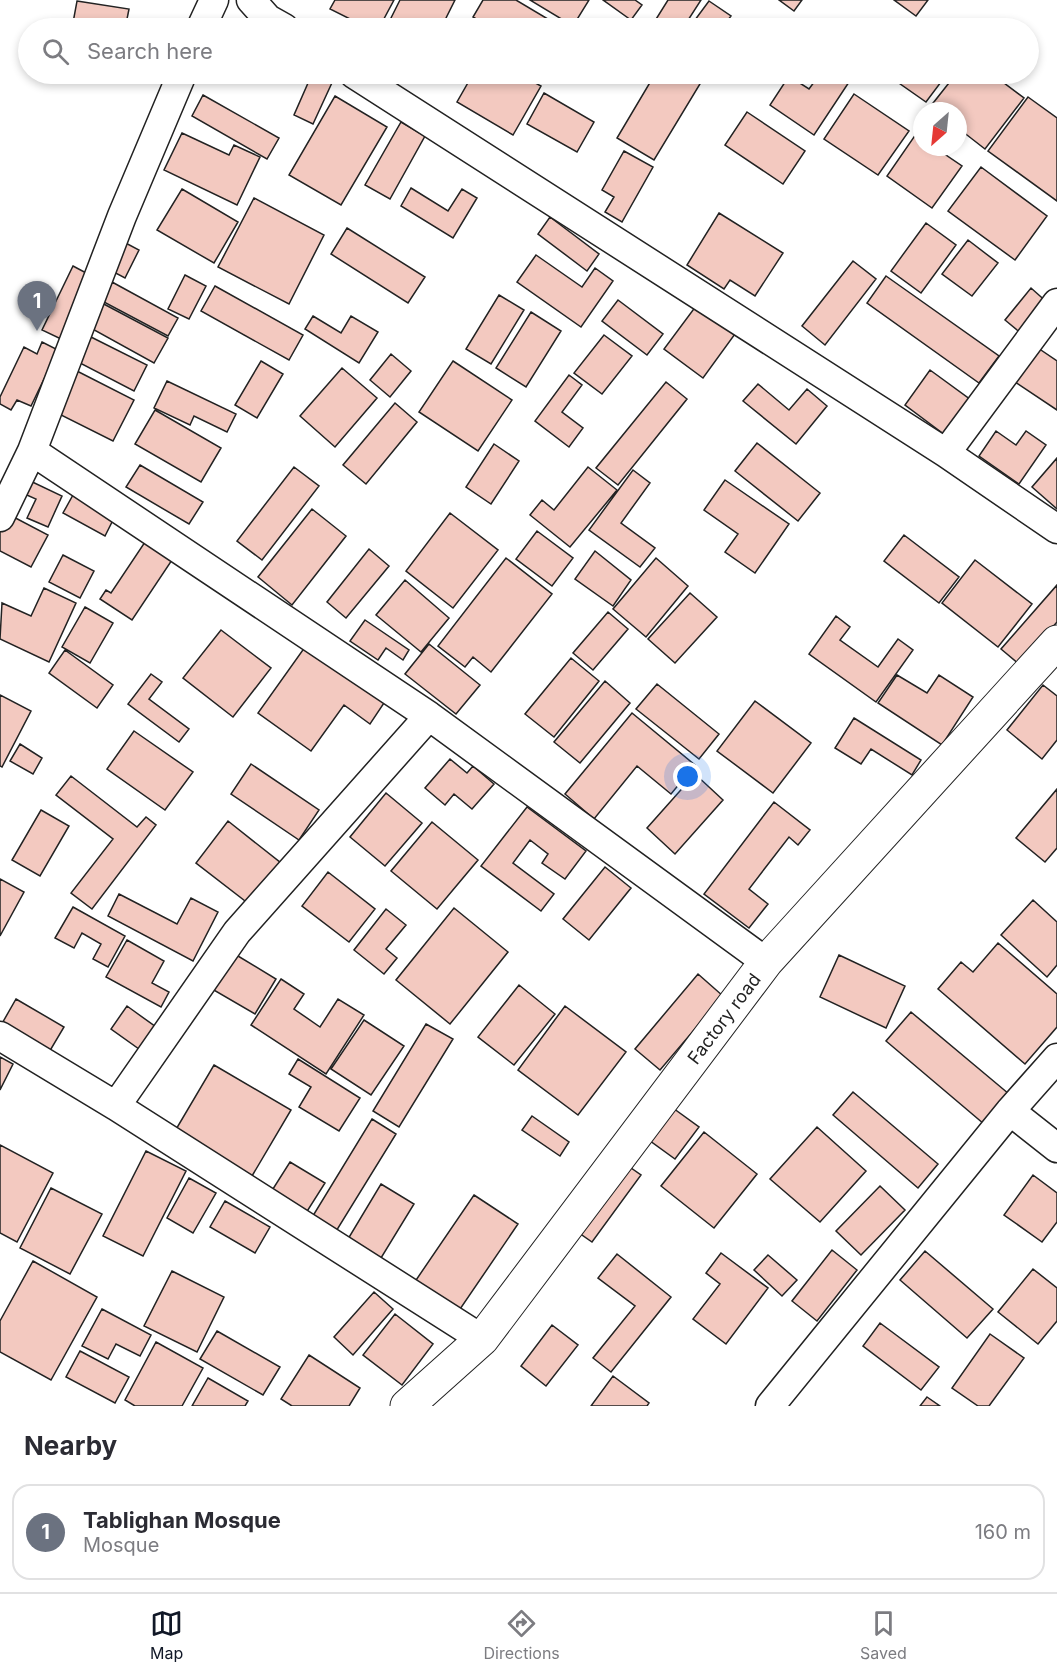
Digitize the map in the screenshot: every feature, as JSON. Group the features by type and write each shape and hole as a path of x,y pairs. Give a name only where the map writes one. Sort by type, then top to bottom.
{"street":[{"path":"206,18 214,0"},
{"path":"251,0 267,18"},
{"path":"0,517 32,451 122,216 178,84"},
{"path":"370,84 946,453 1057,529"},
{"path":"946,453 1057,303"},
{"path":"32,451 429,716 766,962"},
{"name":"Factory road","path":"407,1406 482,1339 766,962 1057,642"},
{"path":"116,1106 237,932 429,716"},
{"path":"0,1036 116,1106 482,1339"},
{"path":"770,1406 1010,1111 1057,1059"},
{"path":"1010,1111 1057,1148"}],"building":[{"path":"335,0 394,0 384,18 348,18 330,9"},
{"path":"400,0 455,0 446,18 391,18"},
{"path":"483,0 516,0 546,18 475,18 473,17"},
{"path":"530,0 589,0 578,18 560,18"},
{"path":"603,0 635,0 642,5 632,18 628,18"},
{"path":"668,0 701,0 689,18 657,18"},
{"path":"779,0 802,0 794,11"},
{"path":"894,0 928,0 916,16"},
{"path":"77,1 129,9 127,18 74,18"},
{"path":"709,1 731,16 730,18 696,18"},
{"path":"308,84 331,84 313,124 294,115"},
{"path":"467,84 537,84 541,86 513,135 457,102"},
{"path":"649,84 700,84 654,160 617,138"},
{"path":"784,84 801,84 809,89 813,84 848,84 814,135 770,105"},
{"path":"900,84 940,84 926,102"},
{"path":"948,84 1005,84 1024,98 985,149 967,135 967,102 934,102"},
{"path":"544,93 594,122 577,152 527,124"},
{"path":"854,94 909,131 878,175 824,139"},
{"path":"203,95 279,138 267,159 192,116"},
{"path":"335,96 387,127 341,205 289,175"},
{"path":"1028,97 1057,118 1057,201 988,151"},
{"path":"747,112 805,151 783,184 725,145"},
{"path":"401,122 425,136 390,199 365,185"},
{"path":"182,133 229,155 234,145 260,157 237,205 164,170"},
{"path":"913,138 913,156 947,156 962,166 932,208 887,176"},
{"path":"624,151 653,167 622,222 605,212 614,197 602,190"},
{"path":"981,167 1047,216 1015,260 948,211"},
{"path":"411,188 448,211 462,189 477,198 453,238 401,206"},
{"path":"182,189 238,222 214,263 157,230"},
{"path":"254,198 324,235 289,304 218,267"},
{"path":"719,213 783,253 755,296 730,280 724,289 687,265"},
{"path":"550,217 599,254 587,271 538,234"},
{"path":"926,223 956,245 921,293 891,271"},
{"path":"347,228 425,277 408,303 331,254"},
{"path":"120,240 139,250 125,278 106,268"},
{"path":"968,240 998,263 972,296 942,274"},
{"path":"536,255 582,287 595,268 613,281 581,327 517,282"},
{"path":"853,261 876,279 825,345 802,326"},
{"path":"73,266 92,276 61,339 42,330"},
{"path":"185,275 206,286 189,319 168,309"},
{"path":"886,276 999,356 979,383 867,303"},
{"path":"112,282 178,318 168,336 102,301"},
{"path":"215,286 303,335 289,360 201,311"},
{"path":"1031,288 1049,304 1023,335 1005,320"},
{"path":"499,295 524,310 491,364 466,349"},
{"path":"618,300 663,334 647,355 602,321"},
{"path":"100,302 168,338 154,363 87,326"},
{"path":"696,306 735,334 703,378 664,349"},
{"path":"531,312 561,331 526,387 496,368"},
{"path":"313,316 341,333 351,316 378,332 359,363 305,329"},
{"path":"604,335 632,356 602,394 574,373"},
{"path":"91,337 147,365 134,391 78,362"},
{"path":"42,342 58,350 31,406 17,400 11,410 0,404 0,397 24,347 37,354"},
{"path":"1035,346 1057,361 1057,410 1012,380"},
{"path":"391,354 411,371 390,397 370,380"},
{"path":"261,361 283,374 257,418 235,405"},
{"path":"453,361 512,400 478,451 419,412"},
{"path":"342,368 377,398 335,447 300,416"},
{"path":"73,369 134,400 113,441 53,411"},
{"path":"930,370 971,400 945,435 905,405"},
{"path":"569,375 582,385 562,412 583,428 569,447 535,421"},
{"path":"167,381 236,414 227,432 194,416 190,425 154,408"},
{"path":"666,382 687,399 618,485 596,468"},
{"path":"758,384 789,410 807,389 827,406 796,444 743,401"},
{"path":"395,403 417,422 366,484 343,465"},
{"path":"155,410 221,448 201,482 135,444"},
{"path":"996,431 1016,445 1026,431 1046,445 1019,484 979,456"},
{"path":"757,443 820,493 798,521 735,471"},
{"path":"494,444 519,461 491,504 466,487"},
{"path":"1057,458 1057,509 1032,487"},
{"path":"140,465 203,502 189,524 126,487"},
{"path":"294,467 319,486 262,560 237,541"},
{"path":"588,467 617,490 570,547 530,515 542,500 554,510"},
{"path":"633,470 650,483 621,523 655,548 640,567 589,530"},
{"path":"24,478 62,496 48,527 27,518 36,499 18,491"},
{"path":"725,480 789,524 755,573 725,552 738,534 704,510"},
{"path":"73,495 114,518 105,536 63,513"},
{"path":"312,509 346,536 292,605 258,577"},
{"path":"6,513 48,535 31,567 0,551 0,524"},
{"path":"450,513 498,550 453,608 406,571"},
{"path":"537,531 573,558 552,586 516,559"},
{"path":"904,535 959,577 939,603 884,561"},
{"path":"147,539 174,557 132,620 100,599 106,590 111,593"},
{"path":"369,549 389,566 346,618 327,602"},
{"path":"595,551 631,580 613,606 575,579"},
{"path":"63,555 94,571 80,598 49,582"},
{"path":"506,558 552,594 491,672 473,657 465,667 438,646"},
{"path":"656,558 688,586 646,637 613,609"},
{"path":"975,560 1032,604 998,647 942,603"},
{"path":"405,580 449,618 421,652 376,615"},
{"path":"1057,585 1057,622 1020,665 1001,649"},
{"path":"44,588 76,603 49,662 0,639 2,603 31,616"},
{"path":"690,593 717,617 675,663 648,639"},
{"path":"85,607 113,623 90,663 62,647"},
{"path":"608,612 628,629 593,670 573,653"},
{"path":"836,616 850,627 840,640 878,667 898,639 913,650 876,702 809,654"},
{"path":"365,620 409,650 403,660 386,648 378,660 350,641"},
{"path":"221,630 271,668 233,717 183,678"},
{"path":"429,644 480,685 456,714 405,674"},
{"path":"305,647 384,703 370,724 344,705 311,751 258,713"},
{"path":"65,650 113,685 97,708 49,673"},
{"path":"571,658 599,681 554,737 525,714"},
{"path":"151,674 162,682 149,699 189,729 179,742 128,704"},
{"path":"897,675 927,693 939,675 973,697 942,745 878,703"},
{"path":"605,681 630,703 580,763 554,742"},
{"path":"657,684 719,734 699,759 636,709"},
{"path":"1043,685 1057,696 1057,740 1042,759 1007,730"},
{"path":"0,695 31,711 2,767 0,766"},
{"path":"755,701 811,743 773,793 717,751"},
{"path":"632,713 695,765 671,794 637,766 594,819 565,794"},
{"path":"854,718 921,760 912,775 871,749 861,764 835,748"},
{"path":"134,731 193,772 165,810 107,769"},
{"path":"20,744 42,758 33,774 10,761"},
{"path":"450,759 467,773 473,766 494,784 472,809 454,794 445,805 425,788"},
{"path":"251,764 319,810 299,840 231,794"},
{"path":"695,774 723,800 675,854 647,828"},
{"path":"71,776 137,827 146,817 156,825 92,909 71,893 113,839 56,795"},
{"path":"1057,789 1057,848 1045,862 1016,838"},
{"path":"386,793 422,823 385,866 350,837"},
{"path":"774,802 810,830 798,845 789,837 749,889 768,904 749,928 704,894"},
{"path":"527,807 586,851 565,879 542,863 548,854 530,840 513,863 554,894 541,911 481,866"},
{"path":"41,810 69,826 40,876 12,860"},
{"path":"228,821 281,863 249,904 196,863"},
{"path":"432,822 478,860 437,909 391,871"},
{"path":"605,867 631,888 589,940 563,919"},
{"path":"328,872 375,909 349,942 302,906"},
{"path":"0,879 24,892 0,936"},
{"path":"119,894 177,924 191,898 218,912 193,961 108,916"},
{"path":"1033,900 1057,922 1057,965 1047,977 1001,935"},
{"path":"73,907 125,936 108,967 93,959 101,944 82,933 74,948 55,938"},
{"path":"454,908 508,952 450,1024 396,980"},
{"path":"386,909 406,925 386,949 397,958 384,974 354,950"},
{"path":"127,940 164,961 152,983 169,992 161,1007 106,977"},
{"path":"998,943 1057,994 1057,1027 1025,1064 938,989 961,962 973,972"},
{"path":"233,953 276,979 255,1014 212,989"},
{"path":"839,955 905,986 886,1028 820,997"},
{"path":"698,974 723,996 660,1070 635,1049"},
{"path":"281,979 304,994 294,1009 320,1027 338,999 364,1015 326,1074 251,1025"},
{"path":"519,985 555,1014 514,1065 478,1037"},
{"path":"16,999 64,1027 48,1054 0,1027"},
{"path":"127,1006 156,1027 139,1049 111,1029"},
{"path":"565,1006 626,1052 578,1115 518,1070"},
{"path":"911,1012 1009,1094 984,1124 886,1041"},
{"path":"364,1020 404,1046 371,1095 331,1069"},
{"path":"426,1024 453,1039 399,1127 373,1111"},
{"path":"0,1057 13,1064 0,1090"},
{"path":"298,1059 360,1098 339,1131 299,1107 311,1087 289,1074"},
{"path":"214,1065 291,1110 252,1176 175,1131"},
{"path":"853,1092 938,1164 918,1188 833,1115"},
{"path":"666,1103 699,1127 675,1159 642,1135"},
{"path":"532,1116 569,1142 560,1156 522,1130"},
{"path":"372,1119 396,1134 335,1233 311,1219"},
{"path":"817,1127 866,1171 820,1222 770,1179"},
{"path":"704,1132 757,1174 714,1228 661,1186"},
{"path":"0,1145 53,1173 17,1242 0,1233"},
{"path":"146,1151 186,1171 143,1256 103,1236"},
{"path":"621,1161 641,1175 592,1242 572,1228"},
{"path":"290,1162 325,1183 306,1213 271,1192"},
{"path":"1033,1175 1057,1193 1057,1222 1042,1242 1004,1215"},
{"path":"189,1178 216,1193 193,1233 167,1218"},
{"path":"381,1184 414,1204 381,1258 348,1239"},
{"path":"880,1186 905,1210 861,1255 836,1231"},
{"path":"51,1188 102,1214 70,1274 20,1248"},
{"path":"474,1195 518,1224 456,1315 412,1286"},
{"path":"225,1201 270,1227 255,1253 210,1227"},
{"path":"832,1250 857,1270 817,1321 792,1301"},
{"path":"925,1251 993,1309 967,1338 900,1280"},
{"path":"721,1253 768,1288 726,1344 693,1319 720,1284 706,1273"},
{"path":"617,1254 671,1297 611,1372 593,1358 635,1306 598,1278"},
{"path":"768,1255 797,1280 782,1296 754,1270"},
{"path":"33,1261 97,1297 51,1380 0,1352 0,1321"},
{"path":"1033,1269 1057,1288 1057,1321 1038,1344 998,1312"},
{"path":"172,1271 224,1297 197,1352 144,1326"},
{"path":"374,1292 393,1309 353,1355 334,1337"},
{"path":"102,1309 151,1335 140,1356 116,1344 108,1359 82,1346"},
{"path":"395,1314 433,1344 402,1385 363,1355"},
{"path":"880,1323 939,1367 921,1390 863,1346"},
{"path":"552,1325 578,1345 546,1386 521,1366"},
{"path":"217,1331 280,1367 263,1395 200,1359"},
{"path":"990,1334 1024,1358 989,1406 978,1406 952,1388"},
{"path":"156,1342 203,1368 182,1406 135,1406 125,1400"},
{"path":"80,1351 129,1377 115,1403 66,1377"},
{"path":"309,1355 360,1388 349,1406 292,1406 281,1399"},
{"path":"613,1376 649,1403 647,1406 591,1406"},
{"path":"208,1378 248,1401 245,1406 192,1406"},
{"path":"927,1397 940,1406 920,1406"}],"place":[{"name":"Tablighan Mosque","path":"37,331"}]}
